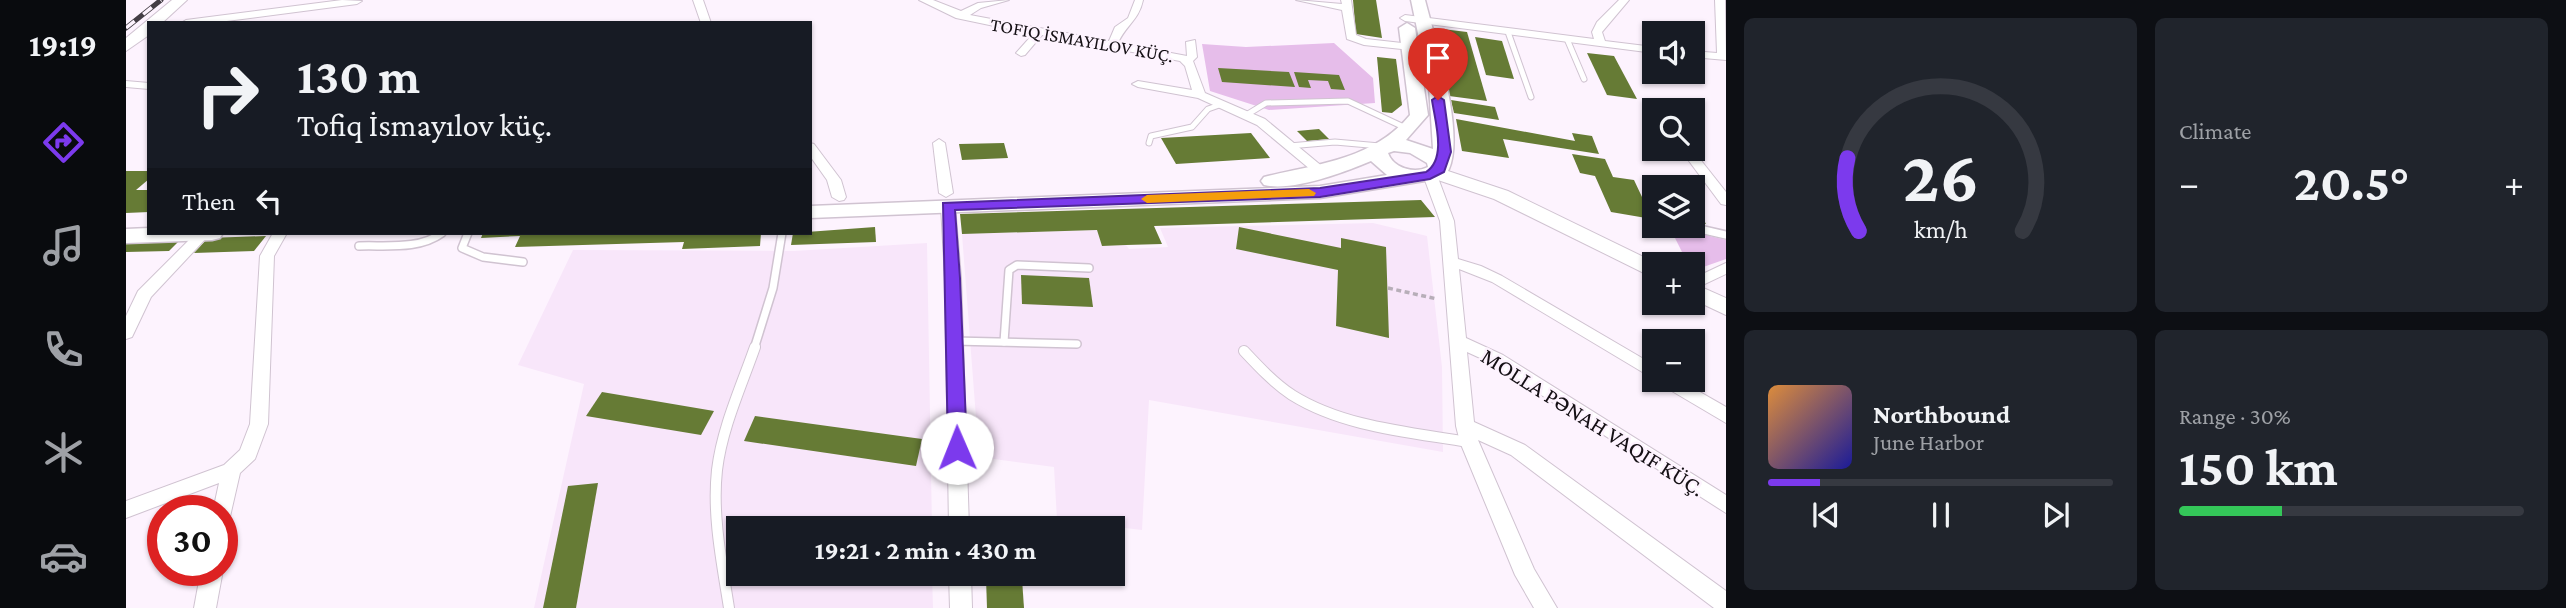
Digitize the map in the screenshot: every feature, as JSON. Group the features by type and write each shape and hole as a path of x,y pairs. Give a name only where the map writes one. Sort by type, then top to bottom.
{"main road":[{"path":"812,212 947,200 1250,182 1322,172 1358,161 1383,148 1408,129 1419,115 1410,13 1418,0"},
{"path":"1410,13 1443,126 1445,152 1435,172"},
{"path":"1383,148 1401,145 1426,152 1437,161 1435,172"},
{"path":"1383,148 1379,159 1390,169 1410,176 1435,172"},
{"path":"812,198 947,200 1320,192 1435,172"},
{"path":"126,224 147,223"},
{"path":"126,236 152,235"}],"street":[{"path":"152,21 180,0"},
{"path":"698,0 705,21"},
{"path":"924,0 960,16 1038,34 1175,56 1193,67 1197,90 1201,95"},
{"path":"960,16 978,6 1004,0"},
{"path":"1301,0 1346,4 1351,37 1411,47"},
{"path":"1601,44 1597,32 1601,24 1624,0"},
{"path":"1705,55 1724,57 1720,0"},
{"path":"200,21 357,1"},
{"path":"1112,46 1119,29 1132,19 1139,1"},
{"path":"215,19 229,2"},
{"path":"1410,13 1508,32 1642,49"},
{"path":"126,46 142,29"},
{"path":"1021,53 1038,34"},
{"path":"1187,61 1192,57 1191,42"},
{"path":"126,84 147,86"},
{"path":"1138,84 1201,95 1248,114 1322,172"},
{"path":"939,143 947,200 959,516"},
{"path":"812,150 834,180 839,197"},
{"path":"1695,161 1726,201"},
{"path":"1435,172 1447,221 1467,434 1526,575 1546,608"},
{"path":"1435,172 1501,195 1642,265"},
{"path":"126,333 144,295 202,235"},
{"path":"126,510 231,470 248,454 259,424 267,256 279,235"},
{"path":"1450,262 1476,269 1497,279 1642,366"},
{"path":"1705,280 1726,268"},
{"path":"1705,295 1726,307"},
{"name":"MOLLA PƏNAH VAQIF KÜÇ.","path":"1459,342 1497,359 1726,505"},
{"path":"1687,392 1726,415"},
{"path":"1467,434 1496,438 1518,450 1726,604"},
{"path":"226,495 231,470"},
{"path":"205,608 209,586"},
{"path":"960,586 961,608"}],"lane":[{"path":"1508,32 1531,97"},
{"path":"1567,39 1584,79"},
{"path":"1248,114 1266,103 1348,102 1357,103 1408,129"},
{"path":"1149,143 1151,136 1160,132 1192,127 1209,109 1222,104"},
{"path":"1289,146 1335,142 1383,148"},
{"path":"1705,230 1726,235"},
{"path":"359,246 417,244 430,241 439,235"},
{"path":"467,235 462,248 470,253 523,262"},
{"path":"729,608 715,502 721,450 763,319 782,235"},
{"path":"1004,342 1009,270 1017,265 1089,268"},
{"path":"954,341 1077,344"},
{"path":"1244,351 1268,377 1301,400 1357,421 1467,434"}],"path":[{"path":"1388,288 1454,302"}],"shaded area":[{"path":"1334,43 1373,78 1375,103 1269,110 1210,91 1202,44 1246,47"},
{"path":"1373,223 1427,236 1442,367 1443,452 1149,400 1142,530 1125,528 1125,516 1057,516 1054,467 979,457 962,234 1097,230 1102,246 1126,245 1129,249 1168,247 1160,228"},
{"path":"1705,235 1726,240 1726,259 1705,266 1705,252 1682,252 1675,238 1705,238"},
{"path":"927,243 932,516 726,516 726,586 932,586 933,608 534,608 584,384 518,365 573,250 794,251"}],"building":[{"path":"1353,0 1376,0 1382,38 1356,34"},
{"path":"1434,28 1467,32 1487,101 1449,96"},
{"path":"1475,37 1502,41 1514,79 1486,75"},
{"path":"1587,53 1614,56 1637,99 1607,95"},
{"path":"1377,57 1396,59 1402,105 1392,113 1382,112"},
{"path":"1218,68 1289,72 1295,87 1222,82"},
{"path":"1294,72 1339,75 1345,90 1331,89 1328,81 1308,80 1311,88 1299,87"},
{"path":"1451,100 1495,107 1499,120 1454,113"},
{"path":"1456,119 1575,141 1572,133 1592,136 1599,154 1503,139 1509,158 1462,151"},
{"path":"1319,129 1329,139 1307,141 1297,131"},
{"path":"1251,133 1270,158 1176,164 1161,138"},
{"path":"1004,143 1008,158 962,160 959,144"},
{"path":"1572,154 1605,159 1613,177 1634,180 1642,197 1642,217 1611,212 1595,176 1580,173"},
{"path":"126,171 147,171 147,181 136,190 147,190 147,212 126,213"},
{"path":"1421,200 1435,217 1154,226 1162,244 1102,246 1097,230 962,234 960,214"},
{"path":"875,227 876,242 791,245 793,235 812,235 812,232"},
{"path":"1239,227 1341,248 1341,238 1386,247 1389,338 1336,326 1338,270 1236,249"},
{"path":"482,235 761,235 760,246 682,249 684,242 515,247 520,236 481,238"},
{"path":"266,236 254,251 194,253 208,238"},
{"path":"179,241 169,251 126,252 126,243"},
{"path":"1021,275 1089,278 1093,307 1022,304"},
{"path":"602,392 714,411 701,435 586,416"},
{"path":"755,416 922,439 916,466 744,441"},
{"path":"598,483 576,608 543,608 568,486"},
{"path":"986,586 1022,586 1024,608 987,608"}],"railway":[{"path":"126,28 161,0"}],"slow traffic":[{"path":"1147,199 1309,193"}],"route":[{"path":"957,448 953,278 948,206 1320,192 1354,189 1430,175 1439,169 1445,152 1438,100"}]}
